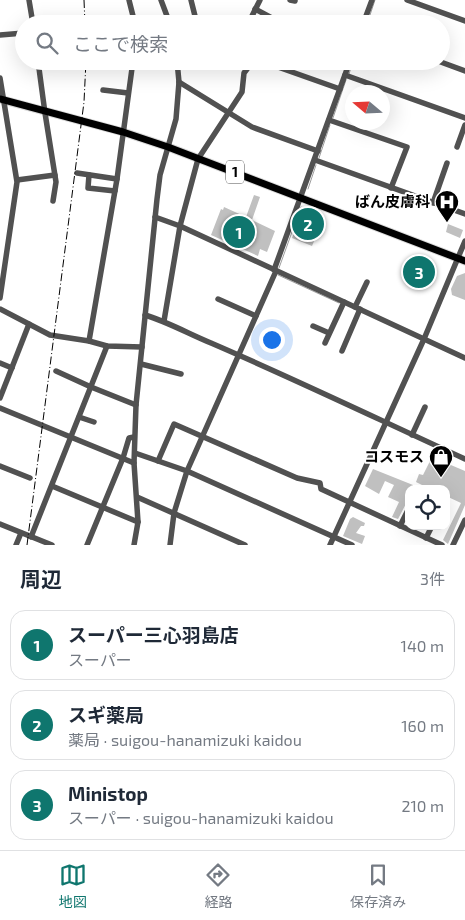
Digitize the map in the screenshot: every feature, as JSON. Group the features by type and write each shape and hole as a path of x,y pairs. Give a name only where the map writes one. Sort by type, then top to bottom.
{"main road":[{"name":"1","path":"2,100 123,132 168,147 462,259"}],"street":[{"path":"29,0 32,15"},
{"path":"128,0 133,15"},
{"path":"161,0 167,15"},
{"path":"191,0 195,15"},
{"path":"252,15 260,0"},
{"path":"367,15 372,0"},
{"path":"407,0 448,15"},
{"path":"255,9 266,15"},
{"path":"450,16 465,21"},
{"path":"0,35 15,34"},
{"path":"450,65 465,71"},
{"path":"39,70 56,182 53,201"},
{"path":"89,341 117,179 132,70"},
{"path":"134,545 138,522 134,437 144,314 160,175 176,119 179,82 178,70"},
{"path":"164,321 180,226 198,158 242,92 244,74 247,70"},
{"path":"286,70 340,89"},
{"path":"170,545 174,513 188,470 275,270 347,70"},
{"path":"345,75 465,118"},
{"path":"0,78 2,100 17,180 0,298"},
{"path":"179,82 252,127 318,151"},
{"path":"104,90 128,93"},
{"path":"329,120 407,147 391,188"},
{"path":"457,147 465,125"},
{"path":"315,160 465,214"},
{"path":"434,203 447,163"},
{"path":"77,173 117,179"},
{"path":"89,174 88,188 115,191"},
{"path":"17,180 55,175"},
{"path":"155,218 180,226 465,358"},
{"path":"330,545 462,259 465,241"},
{"path":"342,351 367,282"},
{"path":"218,299 256,316"},
{"path":"325,343 344,302"},
{"path":"0,309 50,335 108,346 142,347"},
{"path":"144,314 164,321 465,459"},
{"path":"0,398 29,324"},
{"path":"313,326 329,333"},
{"path":"31,537 108,346"},
{"path":"0,363 12,368"},
{"path":"141,364 181,374"},
{"path":"56,371 136,404"},
{"path":"412,435 425,407"},
{"path":"0,408 134,462"},
{"path":"79,417 94,422"},
{"path":"158,461 174,424 297,478 320,483 321,489 405,527"},
{"path":"87,545 123,458 129,438 134,437"},
{"path":"134,453 188,470 352,545"},
{"path":"0,466 30,478"},
{"path":"52,486 138,522"},
{"path":"137,497 245,545"},
{"path":"400,526 405,516"},
{"path":"453,545 465,520"},
{"path":"0,524 52,545"},
{"path":"415,530 426,538 442,545"},
{"path":"426,538 430,530"},
{"path":"16,545 21,532"}],"building":[{"path":"254,195 260,197 252,220 275,231 267,252 260,249 258,256 211,235 221,209 223,210 224,207 246,217"},
{"path":"303,209 322,217 312,246 292,238"},
{"path":"448,224 463,230 460,238 446,232"},
{"path":"418,265 426,268 421,280 413,277"},
{"path":"465,273 465,300 452,295 451,289 457,276"},
{"name":"コスモス","path":"432,457 465,471 465,505 448,544 443,540 448,530 450,530 450,526 461,503 450,498 450,485 422,485 416,482 419,474 423,475"},
{"path":"373,469 413,485 405,485 405,506 398,519 392,517 399,502 388,497 394,485 385,481 379,494 365,486"},
{"path":"353,517 365,523 356,533 365,536 362,544 343,536 350,519"}],"waterway":[{"path":"370,15 375,0"},
{"path":"349,74 350,70"},
{"path":"333,118 346,80"},
{"path":"319,158 330,125"},
{"path":"308,189 316,165"},
{"path":"279,268 301,207"},
{"path":"278,275 339,303"}],"railway":[{"path":"84,0 85,15"},
{"path":"27,545 84,102 86,70"}],"place":[{"name":"ばん皮膚科","path":"447,223"},
{"name":"スギ薬局","path":"308,224"},
{"name":"スーパー三心羽島店","path":"239,232"},
{"name":"Ministop","path":"419,272"},
{"name":"コスモス","path":"441,478"}]}
